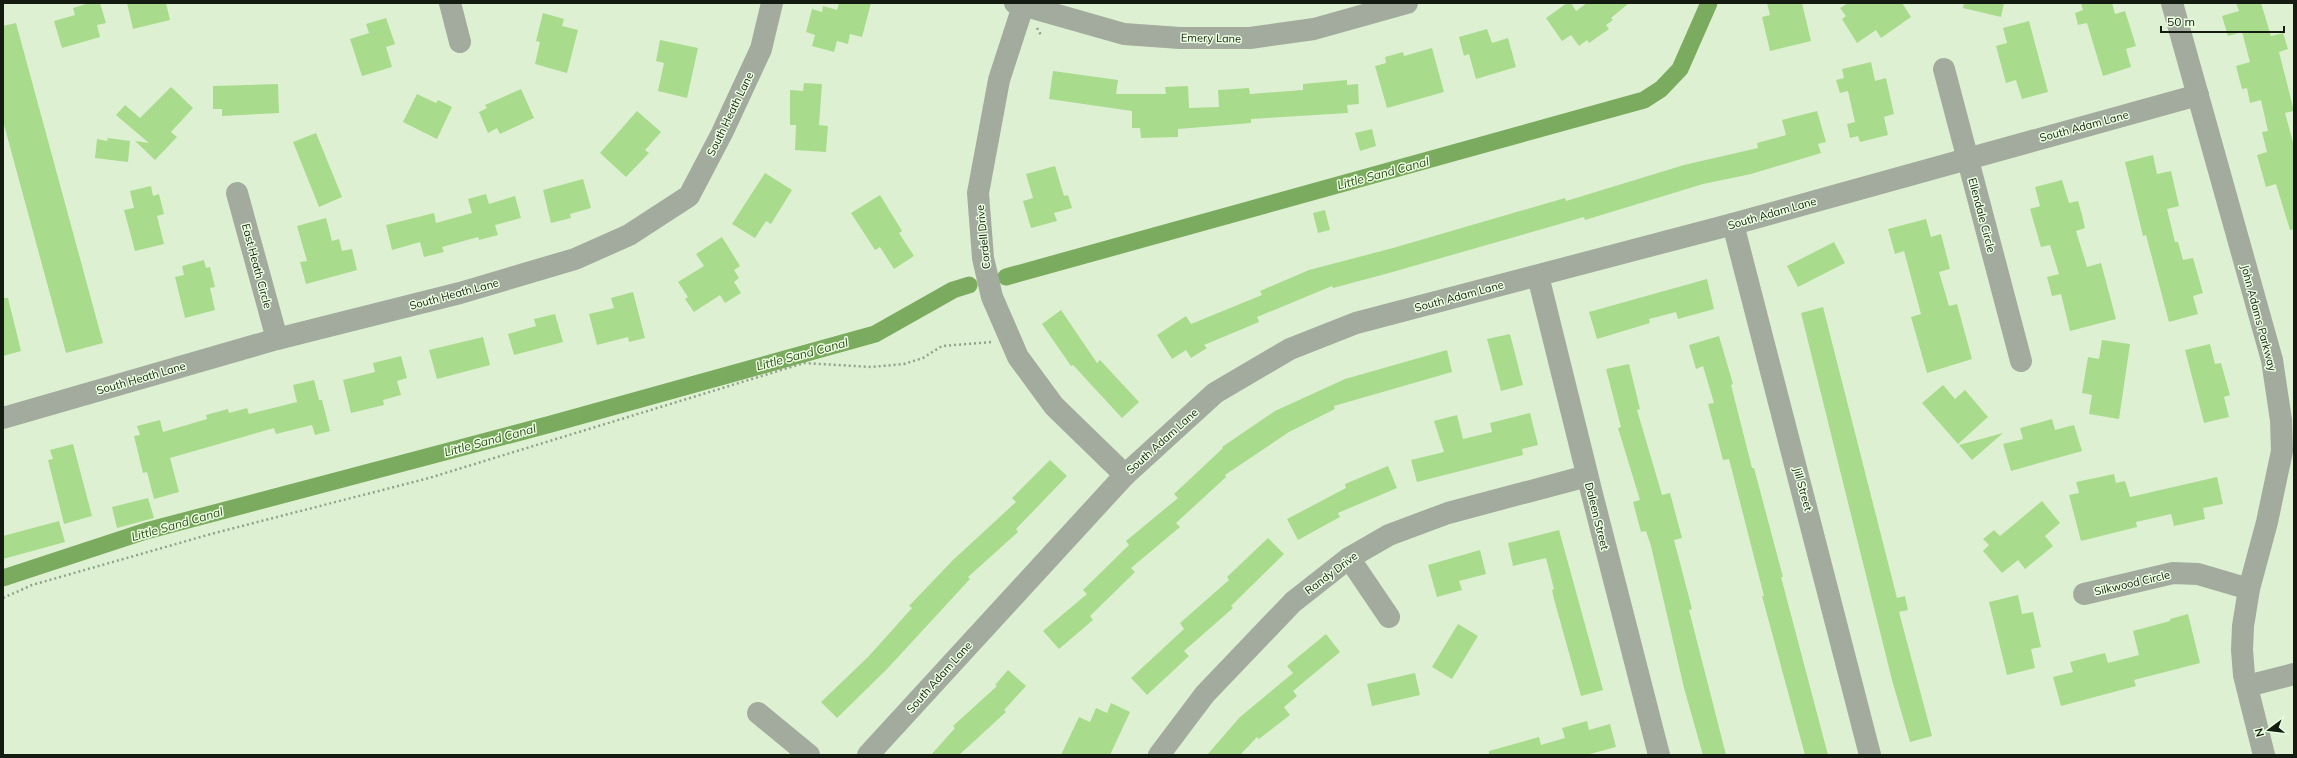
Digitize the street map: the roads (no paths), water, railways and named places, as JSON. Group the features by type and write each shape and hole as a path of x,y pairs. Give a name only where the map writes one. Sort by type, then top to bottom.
{"street":[{"path":"450,3 460,42"},
{"name":"South Heath Lane","path":"3,418 277,339 460,293 575,259 629,235 689,196 722,133 761,49 772,3"},
{"name":"Emery Lane","path":"1021,4 1124,34 1180,38 1250,38 1314,29 1407,3"},
{"name":"John Adams Parkway","path":"2172,3 2272,360 2281,420 2282,451 2267,522 2249,589 2243,626 2242,650 2247,686 2264,755"},
{"name":"Cordell Drive","path":"1021,4 999,80 978,193 983,258 992,296 1018,357 1054,406 1125,475"},
{"name":"Ellendale Circle","path":"1944,69 2021,361"},
{"name":"South Adam Lane","path":"868,755 1125,475 1215,393 1290,349 1356,323 1733,224 2198,95"},
{"name":"East Heath Circle","path":"237,193 277,339"},
{"name":"Jill Street","path":"1733,224 1870,755"},
{"name":"Daleen Street","path":"1538,276 1587,476 1659,755"},
{"name":"Randy Drive","path":"1159,755 1205,694 1293,602 1349,558 1389,535 1448,513 1587,476"},
{"path":"1349,558 1389,617"},
{"name":"Silkwood Circle","path":"2084,594 2173,573 2198,574 2249,589"},
{"path":"2247,686 2294,674"},
{"path":"758,713 809,755"}],"waterway":[{"name":"Little Sand Canal","path":"1006,277 1644,100 1661,89 1680,69 1709,3"},
{"name":"Little Sand Canal","path":"3,578 146,531 551,424 875,334 953,290 969,285"}]}
